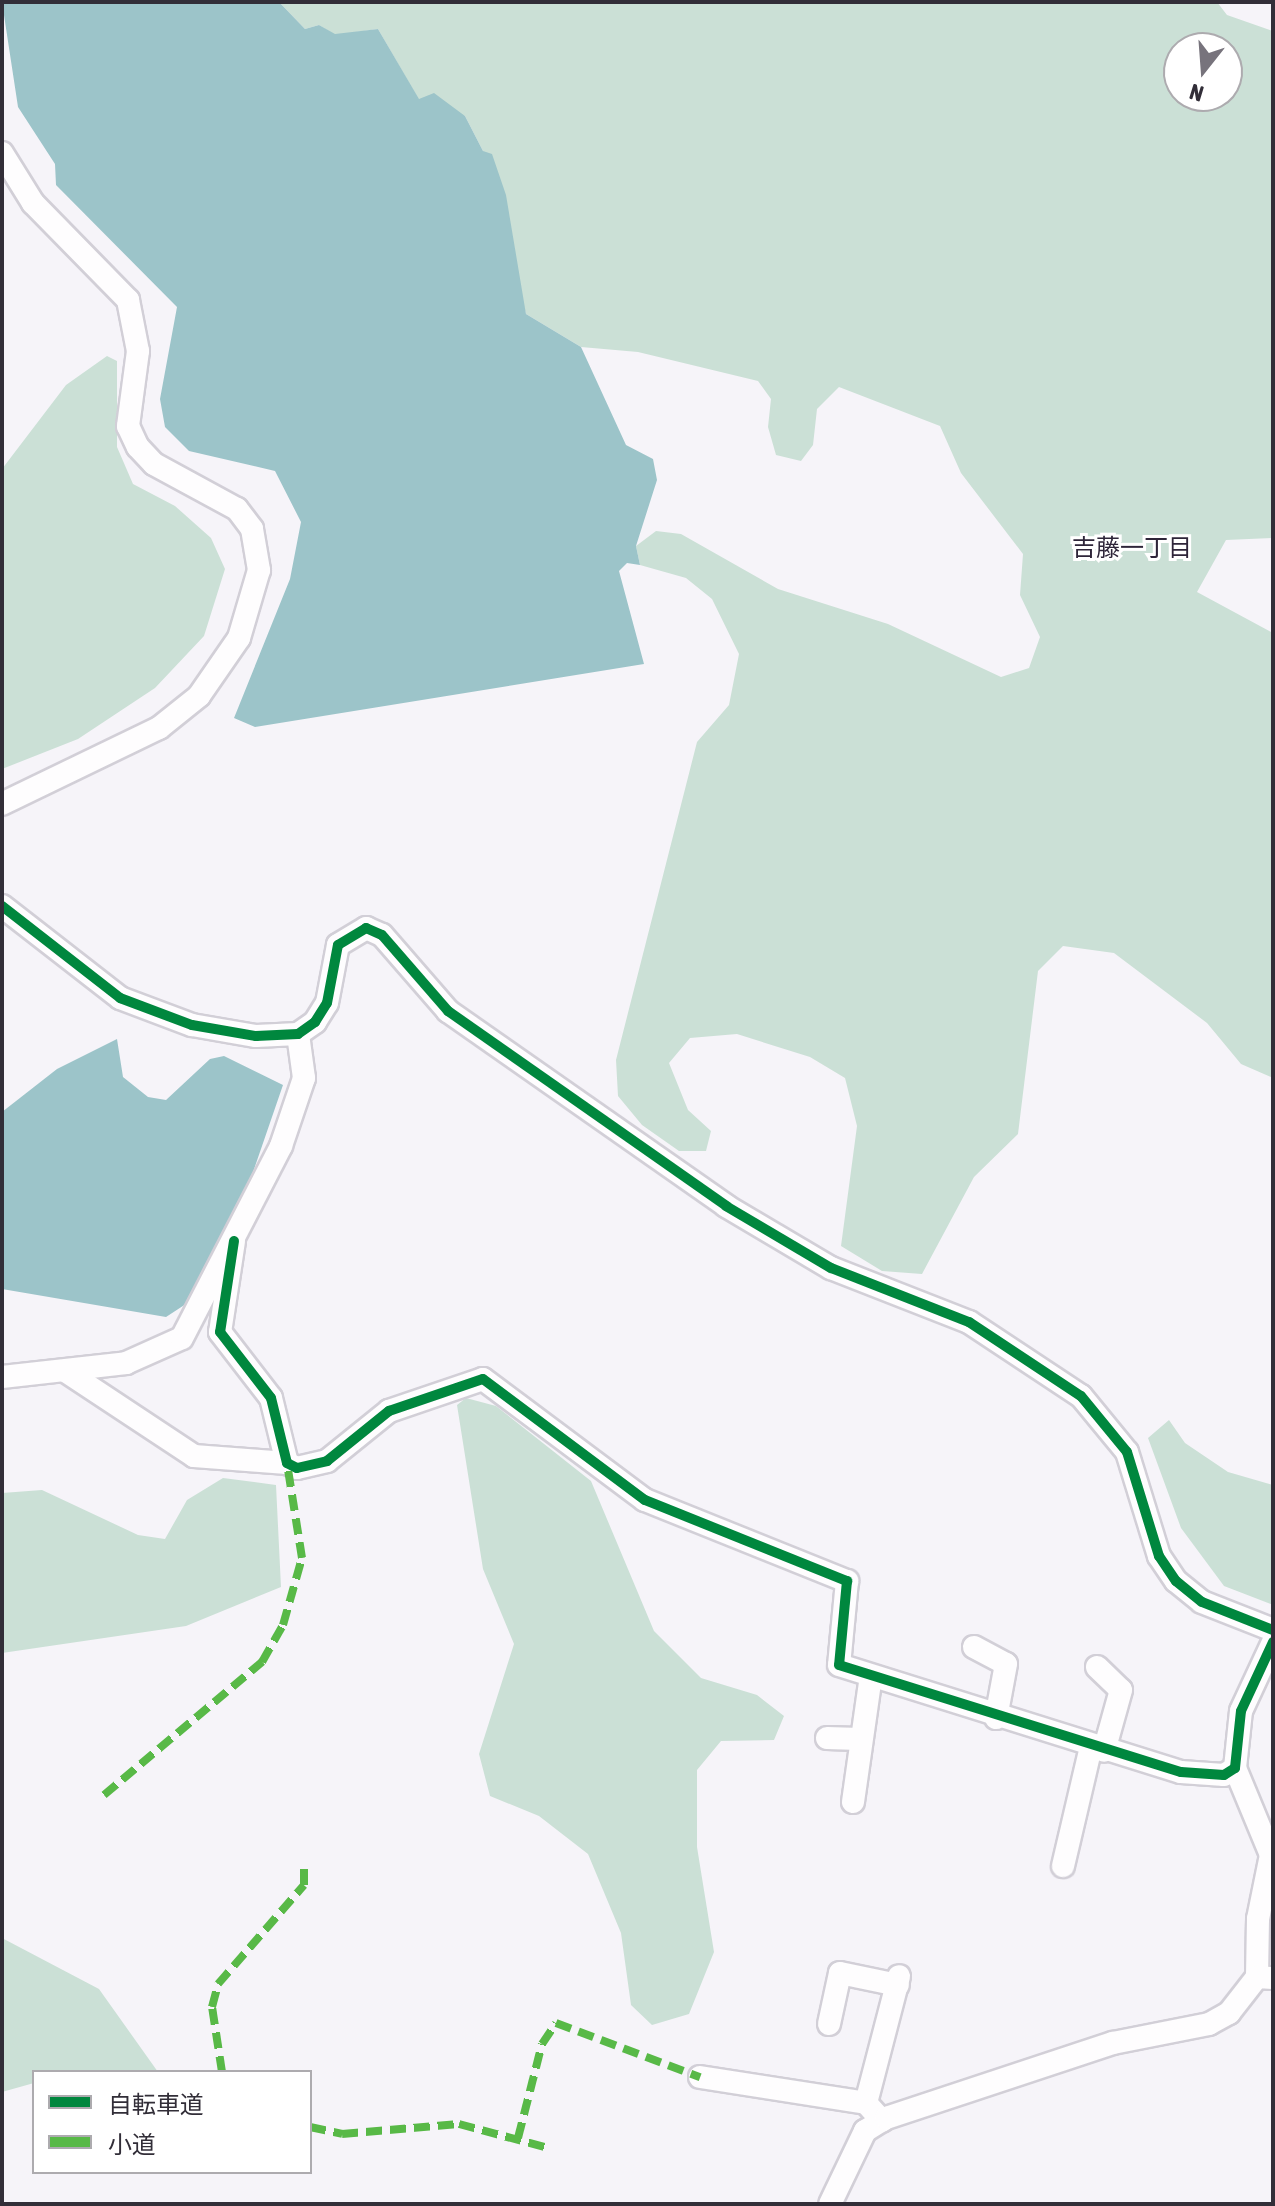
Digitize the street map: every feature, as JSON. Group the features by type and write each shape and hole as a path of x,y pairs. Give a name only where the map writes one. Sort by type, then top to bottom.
{"street":[{"path":"2,153 33,203 128,300 138,351 128,426 138,447 154,464 237,509 252,529 259,570 239,638 199,696 159,728 2,804"},
{"path":"2,906 92,981 150,1011 256,1036 298,1034 327,1003 338,945 366,928 382,935 448,1011 726,1206 831,1268 969,1322 1081,1396 1127,1452 1159,1556 1176,1581 1202,1602 1273,1630"},
{"path":"2,1377 126,1363 182,1338 281,1146 304,1078 298,1034"},
{"path":"234,1241 220,1332 271,1398 287,1463"},
{"path":"67,1372 103,1390 194,1456 287,1463 312,1469 389,1411 483,1379 645,1500 847,1581 839,1665 1098,1749 1203,1776 1235,1768"},
{"path":"830,2204 865,2131 882,2121 1113,2043 1209,2024 1229,2013 1265,1977 1258,1919 1271,1855 1235,1768 1241,1711 1273,1642"},
{"path":"974,1647 1006,1664 996,1718"},
{"path":"1063,1866 1098,1749 1121,1690 1097,1667"},
{"path":"853,1802 859,1739 871,1676"},
{"path":"827,1738 859,1739"},
{"path":"829,2024 840,1973 899,1980 866,2103"},
{"path":"700,2077 866,2103 882,2121"}],"green space":[{"path":"266,2 1217,2 1227,15 1273,31 1273,538 1226,540 1197,592 1273,633 1273,1078 1241,1064 1207,1023 1114,953 1063,946 1038,971 1018,1134 974,1177 922,1274 882,1271 841,1246 857,1126 845,1078 810,1057 737,1034 690,1038 669,1063 688,1110 711,1131 706,1151 679,1151 642,1125 618,1096 616,1060 697,742 729,705 739,654 712,599 686,578 640,565 636,546 656,531 681,534 778,589 888,624 1001,677 1029,668 1040,637 1020,595 1023,554 961,473 940,426 839,387 817,409 813,445 801,461 776,455 768,427 771,399 758,381 638,352 581,347 526,314 483,151 465,116 419,100 378,29 335,35 319,25 305,29 280,3"},
{"path":"107,356 117,361 117,447 133,484 175,506 211,538 225,569 204,636 155,688 78,739 2,769 2,469 66,385"},
{"path":"466,1398 496,1406 591,1481 654,1631 701,1678 757,1695 784,1716 774,1740 721,1741 697,1770 697,1847 714,1952 689,2014 652,2025 631,2005 621,1933 588,1854 539,1816 490,1796 479,1754 514,1644 483,1569 457,1405"},
{"path":"1169,1420 1185,1443 1228,1472 1273,1485 1273,1605 1224,1586 1181,1528 1148,1438"},
{"path":"223,1478 276,1485 281,1587 186,1626 2,1653 2,1493 42,1490 138,1535 165,1539 187,1500"},
{"path":"2,1938 99,1989 157,2070 32,2070 32,2084 2,2092"}],"water":[{"path":"2,2 280,3 305,29 319,25 335,34 378,29 419,99 434,93 465,116 483,151 492,154 506,195 526,314 581,347 626,445 653,459 657,480 636,546 640,565 627,563 619,571 644,664 255,727 234,718 290,579 301,522 275,471 189,451 165,427 160,399 177,307 56,185 55,164 18,107"},
{"path":"117,1039 123,1077 148,1097 166,1100 210,1059 224,1056 283,1085 250,1181 189,1302 166,1317 2,1289 2,1112 57,1069"}],"marked path":[{"path":"104,1795 262,1662 283,1625 302,1558 287,1463"},
{"path":"222,2070 212,2007 218,1984 304,1885 304,1868"},
{"path":"518,2138 542,2044 556,2023 700,2077"},
{"path":"312,2127 342,2134 459,2124 548,2148"}],"cycle path":[{"path":"2,906 120,998 192,1025 256,1036 298,1034 315,1022 327,1003 338,945 366,928 382,935 448,1011 726,1206 831,1268 969,1322 1081,1396 1127,1452 1159,1556 1176,1581 1202,1602 1273,1630"},
{"path":"234,1241 220,1332 271,1398 287,1463 297,1468 327,1461 389,1411 483,1379 645,1500 847,1581 839,1665 1181,1772 1224,1775 1235,1768 1241,1711 1273,1642"}],"district":[{"name":"吉藤一丁目","path":"1132,548"}]}
